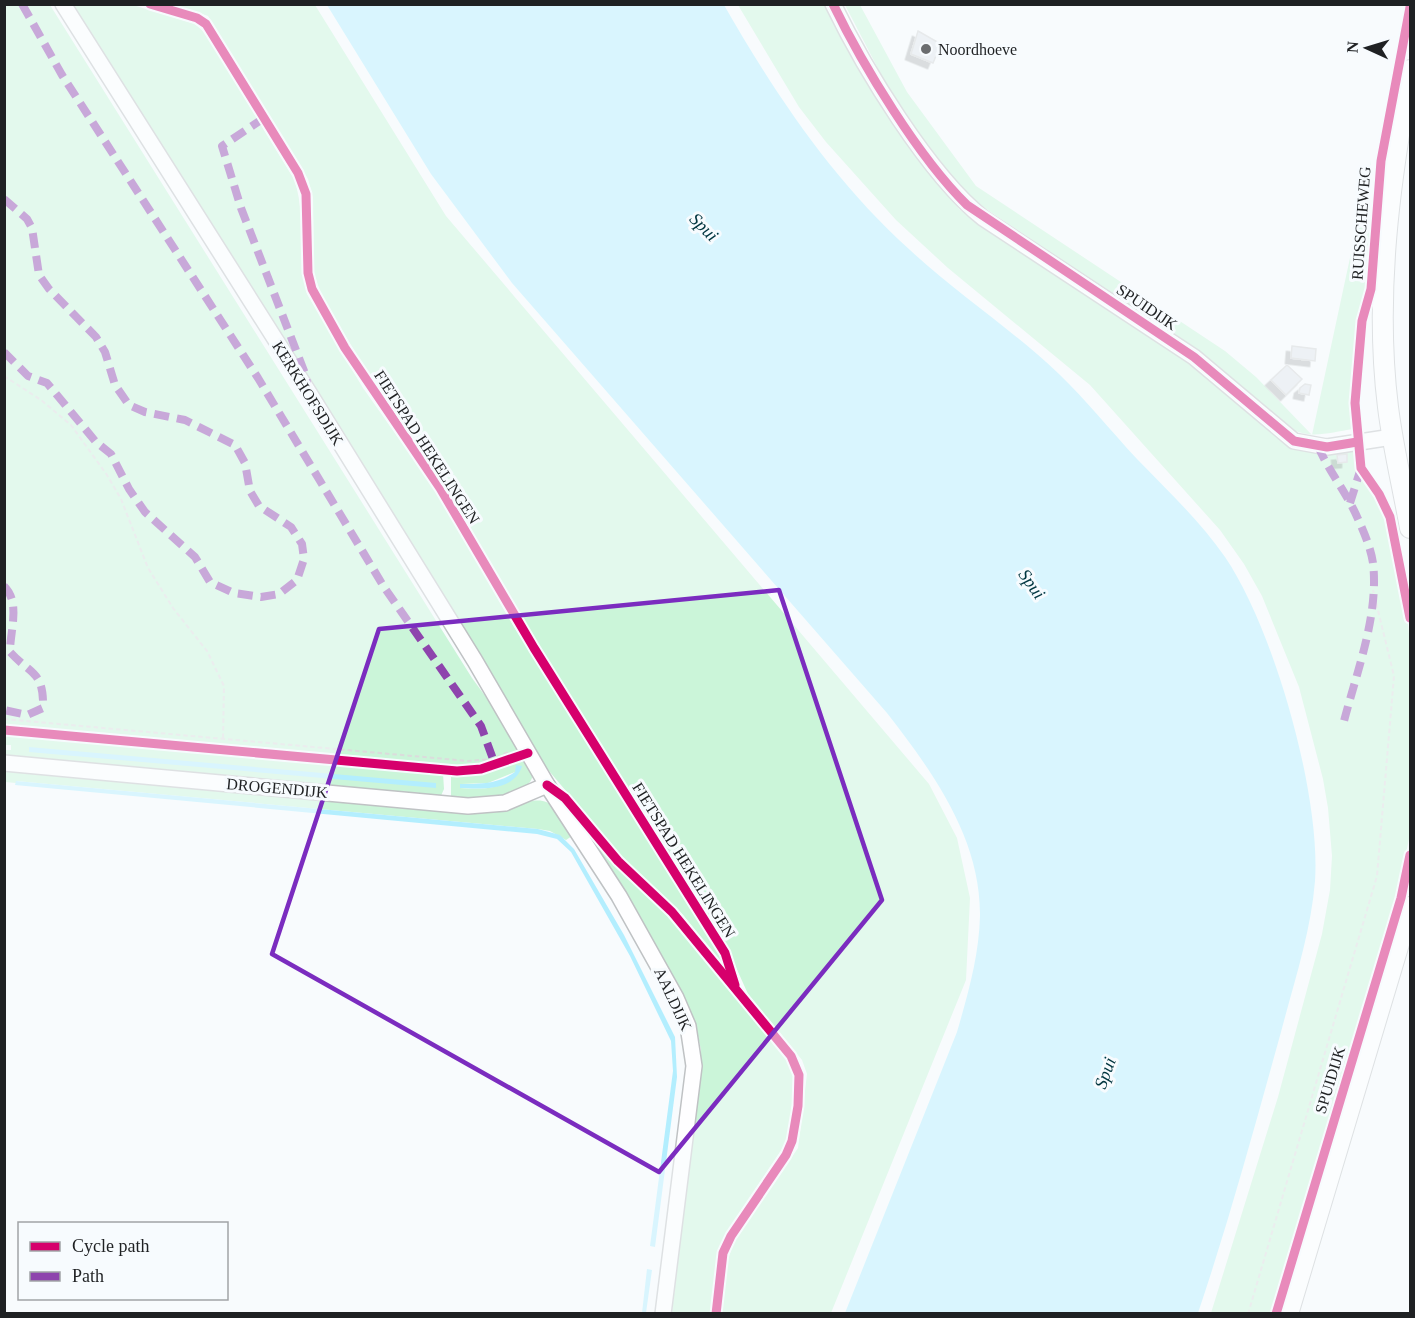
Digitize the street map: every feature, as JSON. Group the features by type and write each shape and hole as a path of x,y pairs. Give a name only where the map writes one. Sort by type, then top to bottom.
{"main road":[{"name":"RUISSCHEWEG","path":"1392,437 1385,363 1386,234 1388,205 1410,70"},
{"path":"1392,437 1410,528"},
{"name":"SPUIDIJK","path":"1288,1314 1410,907"}],"street":[{"name":"KERKHOFSDIJK","path":"63,4 308,391 475,661 547,785"},
{"name":"SPUIDIJK","path":"833,4 849,38 907,129 953,191 983,218 1194,357 1294,441 1327,447 1392,437"},
{"name":"DROGENDIJK","path":"4,763 468,806 505,803 547,785"},
{"name":"AALDIJK","path":"547,785 572,820 619,896 676,998 693,1047 694,1066 663,1314"}],"path":[{"path":"4,376 41,400 71,424 107,475 121,499 148,568 173,608 207,651 224,686 221,745"},
{"path":"4,719 221,745 468,761 493,759 526,749"},
{"path":"4,730 28,732"},
{"path":"221,745 231,750"},
{"path":"457,771 481,769 526,749"}],"highlighted area":[{"path":"779,590 882,900 659,1172 272,954 379,629"}],"green space":[{"path":"4,5 50,5 472,678 522,746 521,751 483,766 456,768 5,727"},
{"path":"71,5 133,5 195,24 205,33 294,179 300,207 304,280 307,294 363,388 436,491 514,627 724,960 728,972 683,915 632,869 544,765"},
{"path":"175,5 315,5 446,216 929,784 957,838 970,898 966,980 831,1313 721,1313 728,1259 734,1242 798,1148 807,1074 802,1060 748,994 725,943 551,667 439,477 372,380 322,297 314,273 313,198 308,179 208,16"},
{"path":"738,5 830,5 937,181 959,209 1199,369 1270,429 1354,451 1357,471 1385,513 1406,605 1410,643 1410,834 1396,901 1273,1313 1211,1313 1278,1097 1322,934 1330,890 1332,856 1323,779 1299,687 1262,596 1244,564 1220,530 1090,385 948,268 896,220 826,142 799,107"},
{"path":"845,5 860,5 907,92 976,186 1225,351 1256,377 1311,434 1293,430 1210,360 967,196 934,156 885,82"},
{"path":"1371,160 1364,215 1370,237 1369,283 1359,320 1352,400 1353,429 1312,434"},
{"path":"4,733 443,773 444,789 440,798 5,758 5,750 11,750 11,745 5,745"},
{"path":"528,759 532,768 532,778 519,791 508,794 496,797 451,799 451,774 477,773","holes":["515,772 510,778 491,788 460,788 461,784 488,783"]},
{"path":"4,769 501,808 545,801 558,811 575,834 566,840 550,831 538,829 16,781 16,783 5,782"},
{"path":"574,811 622,870 673,917 791,1065 795,1077 788,1140 726,1233 719,1248 711,1313 672,1313 701,1050 695,1022"}],"water":[{"name":"Spui","path":"327,5 724,5 764,71 807,135 856,195 882,223 946,282 1023,342 1059,374 1194,518 1225,557 1261,626 1291,714 1310,804 1315,845 1315,881 1310,919 1296,976 1241,1173 1198,1313 845,1313 957,1032 969,989 978,946 980,916 978,887 963,833 951,807 921,758 887,713 512,283 431,174"},
{"path":"29,747 436,783 436,788 29,752"},
{"path":"516,765 522,766 518,774 505,784 478,789 460,788 460,784 502,779 515,772"},
{"path":"16,781 538,829 560,835 574,849 624,935 675,1037 677,1077 655,1247 650,1246 673,1071 671,1041 630,956 571,852 557,839 537,834 15,785"},
{"path":"647,1269 652,1270 646,1313 642,1313"}],"building":[{"name":"Noordhoeve","path":"918,31 941,44 933,63 911,54"},
{"path":"1292,346 1316,349 1315,361 1291,358"},
{"path":"1287,365 1302,379 1286,395 1271,380"},
{"path":"1305,384 1311,385 1309,395 1299,393 1300,388"},
{"path":"1347,454 1347,462 1338,463 1337,455"}],"marked path":[{"path":"22,4 62,75 258,378 384,587 481,726 493,759"},
{"path":"264,118 222,146 241,208 306,376 308,391"},
{"path":"4,199 27,219 32,228 39,275 49,289 96,337 105,352 115,385 129,405 145,412 185,420 235,445 245,463 250,491 259,506 291,527 302,544 304,559 297,580 279,594 261,597 234,593 210,582 195,557 145,512 129,489 111,454 96,442 47,383 28,376 4,352"},
{"path":"1318,446 1354,509 1373,563 1374,583 1370,623 1344,721"},
{"path":"1350,503 1361,468"},
{"path":"4,586 12,600 13,609 10,652 39,680 43,696 43,708 27,715 4,710"}],"cycle path":[{"name":"FIETSPAD HEKELINGEN","path":"150,4 197,18 206,24 298,173 306,194 308,273 312,289 345,348 440,488 534,648 725,953 735,985"},
{"path":"833,4 845,29 893,110 930,162 967,205 1194,357 1294,441 1327,447 1357,442"},
{"path":"1410,7 1381,161 1371,289 1362,321 1355,403 1361,468 1379,494 1390,517 1410,618"},
{"path":"4,730 457,771 481,769 528,753"},
{"path":"547,785 565,798 618,861 672,912 791,1056 799,1075 798,1106 792,1141 786,1155 731,1236 723,1253 716,1314"},
{"path":"1276,1314 1401,898 1410,855"}],"place":[{"name":"Noordhoeve","path":"926,49"}]}
